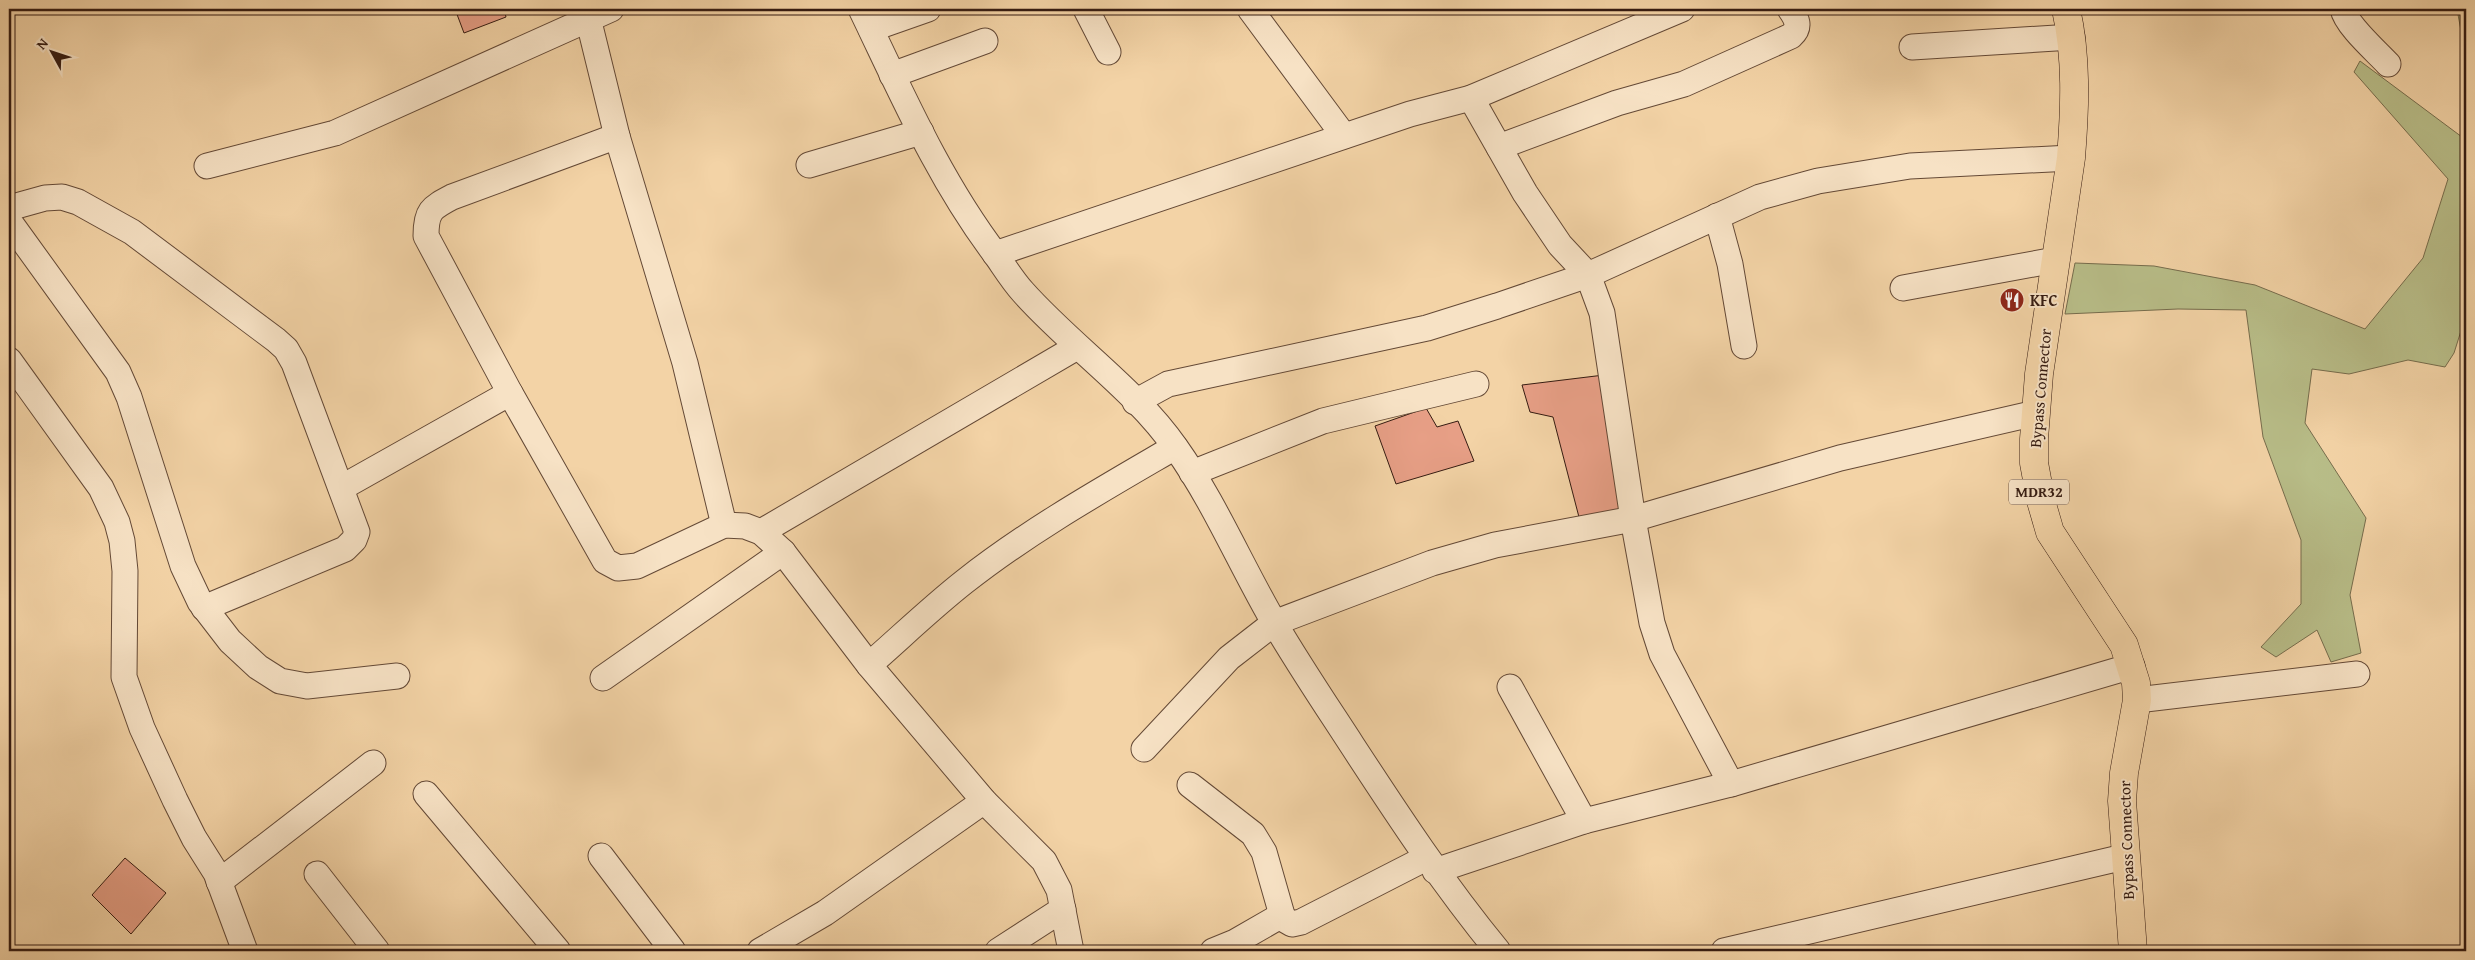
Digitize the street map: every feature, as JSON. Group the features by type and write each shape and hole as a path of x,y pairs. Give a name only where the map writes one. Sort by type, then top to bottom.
{"main road":[{"name":"Bypass Connector","path":"2066,9 2072,37 2075,89 2071,158 2055,260 2036,413 2034,463 2041,501 2050,532 2124,645 2132,666 2137,700 2124,773 2122,801 2124,857 2133,951"}],"street":[{"path":"207,166 335,133 611,9"},
{"path":"928,9 866,19 941,173 973,226 1021,290 1056,329 1153,419 1175,447 1192,473 1274,623 1431,864 1498,951"},
{"path":"1086,9 1108,52"},
{"path":"1250,9 1344,136"},
{"path":"995,254 1344,136 1471,98 1682,9"},
{"path":"1499,147 1617,103 1684,84 1791,36 1797,31 1798,24 1790,9"},
{"path":"2343,9 2344,14 2360,34 2388,64"},
{"path":"588,18 617,136 685,363 724,525"},
{"path":"1912,48 2072,37"},
{"path":"892,75 985,41"},
{"path":"1471,98 1525,193 1560,245 1588,275 1602,313 1652,623 1662,654 1731,784"},
{"path":"809,164 921,132"},
{"path":"617,136 452,197 433,207 426,220 426,236 510,393 605,561 618,568 637,566 724,525 745,526 761,532 783,552 869,665 984,801 1044,860 1059,890 1072,951"},
{"path":"1135,402 1168,384 1427,328 1588,275 1760,196 1818,181 1910,166 2071,158"},
{"path":"9,208 46,198 62,197 78,202 132,232 276,340 286,349 294,363 357,532 354,540 345,549 204,608"},
{"path":"1717,216 1730,264 1744,346"},
{"path":"9,221 118,372 129,397 183,566 204,608 230,641 258,667 280,681 307,686 397,676"},
{"path":"1903,288 2055,260"},
{"path":"761,532 1077,347"},
{"path":"9,360 101,488 116,522 122,542 125,571 124,678 142,728 175,800 219,882 245,951"},
{"path":"1192,473 1323,421 1476,384"},
{"path":"341,488 510,393"},
{"path":"1144,748 1230,658 1274,623 1432,563 1494,546 1634,519 1840,458 2036,413"},
{"path":"869,665 963,583 1008,550 1047,523 1175,447"},
{"path":"603,678 783,552"},
{"path":"1190,785 1253,834 1264,852 1282,915 1292,924 1301,922 1431,864 1584,821 1731,784 2132,666"},
{"path":"2137,700 2357,674"},
{"path":"1510,687 1584,821"},
{"path":"219,882 372,763"},
{"path":"426,794 558,951"},
{"path":"760,951 825,913 984,801"},
{"path":"601,856 673,951"},
{"path":"1724,951 2124,857"},
{"path":"317,874 377,951"},
{"path":"998,951 1063,909"},
{"path":"1212,951 1235,942 1282,915"}],"green space":[{"path":"2457,9 2466,9 2466,58"},
{"path":"2360,61 2466,140 2466,315 2454,353 2445,367 2408,360 2349,374 2312,369 2305,423 2366,518 2350,595 2361,653 2331,662 2317,630 2276,657 2261,647 2301,604 2301,540 2263,437 2246,310 2178,309 2065,314 2075,263 2154,266 2255,285 2365,329 2423,258 2448,179 2354,72"}],"building":[{"path":"455,9 504,9 506,17 464,33"},
{"path":"1604,375 1621,509 1580,521 1553,417 1530,412 1522,385"},
{"path":"1426,408 1437,427 1458,421 1474,461 1396,484 1375,426"},
{"path":"125,858 166,893 131,934 92,895"}],"place":[{"name":"KFC","path":"2012,300"}]}
